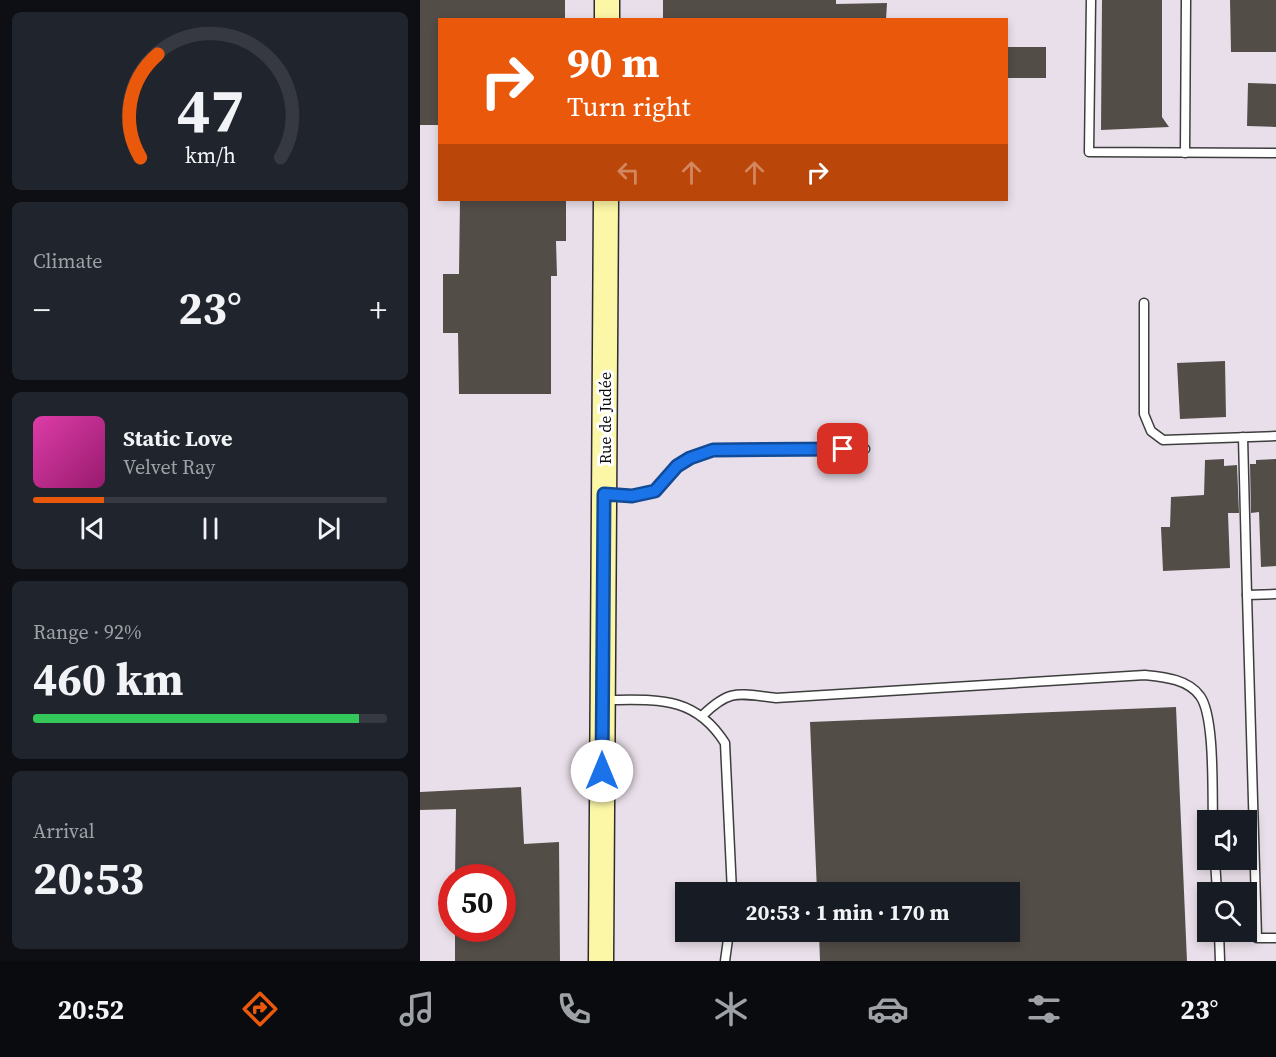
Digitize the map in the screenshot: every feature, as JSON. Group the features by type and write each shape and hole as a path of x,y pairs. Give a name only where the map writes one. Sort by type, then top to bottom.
{"main road":[{"path":"607,0 607,18"},
{"name":"Rue de Judée","path":"601,961 606,201"}],"lane":[{"path":"1091,0 1089,152 1276,153"},
{"path":"1185,153 1186,0"},
{"path":"1144,303 1144,414 1151,431 1164,440 1276,436"},
{"path":"1243,437 1257,938 1276,938"},
{"path":"604,494 632,496 655,491 677,466 690,458 713,450 865,449"},
{"path":"1247,595 1276,594"},
{"path":"704,716 720,698 740,694 776,698 1145,675 1166,677 1184,683 1200,696 1208,714 1213,810"},
{"path":"603,700 650,700 680,705 704,716 725,742 732,882"},
{"path":"725,961 728,942"},
{"path":"1219,942 1220,961"}],"shaded area":[{"path":"420,0 1276,0 1276,961 420,961"}],"building":[{"path":"420,0 565,0 565,18 438,18 438,125 420,125"},
{"path":"663,0 836,0 836,4 887,3 886,18 663,18"},
{"path":"1102,0 1162,0 1162,117 1169,127 1101,130"},
{"path":"1230,0 1276,0 1276,52 1231,52"},
{"path":"1008,47 1046,47 1046,78 1008,78"},
{"path":"1248,83 1276,84 1276,127 1247,126"},
{"path":"460,201 566,201 566,241 556,241 557,276 551,276 551,394 459,394 458,333 443,333 443,274 459,274"},
{"path":"1225,361 1226,417 1180,419 1177,363"},
{"path":"1224,459 1224,466 1237,465 1239,513 1228,513 1230,568 1163,571 1161,527 1170,527 1171,497 1204,495 1205,460"},
{"path":"1276,459 1276,566 1261,567 1259,512 1251,513 1250,464 1256,464 1256,460"},
{"path":"1176,707 1187,961 820,961 819,942 1020,942 1020,882 817,882 810,722"},
{"path":"521,787 524,844 559,842 560,961 455,961 455,942 516,942 516,864 455,864 456,809 420,810 420,792"}],"route":[{"path":"602,771 604,494 632,496 655,491 677,466 690,458 713,450 843,449"}]}
